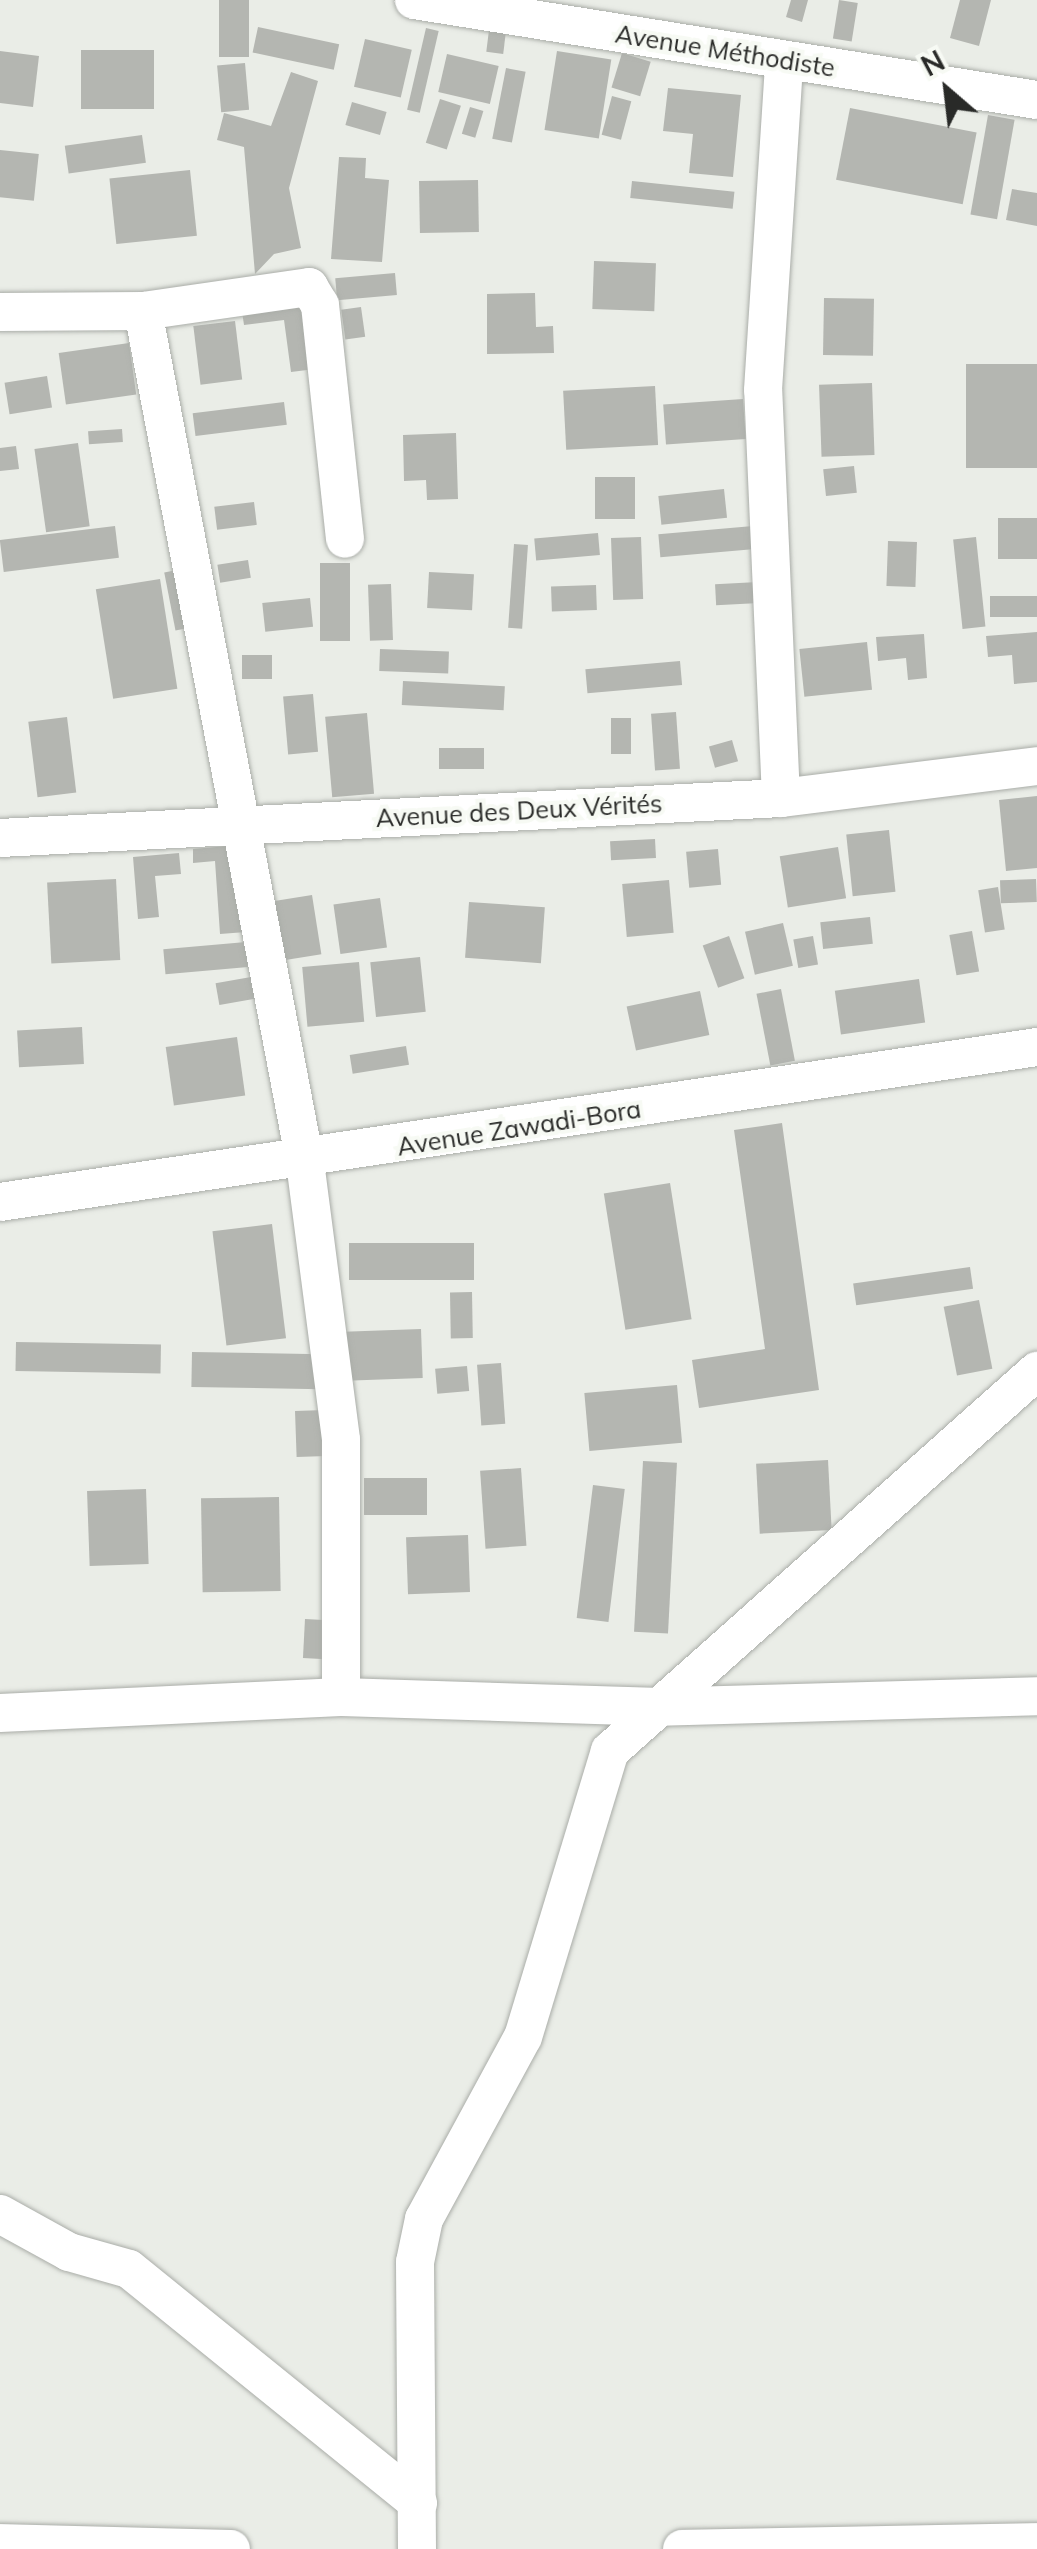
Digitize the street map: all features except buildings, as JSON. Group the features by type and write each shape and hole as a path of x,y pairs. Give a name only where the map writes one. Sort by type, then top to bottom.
{"street":[{"name":"Avenue Méthodiste","path":"414,0 1037,100"},
{"path":"780,798 762,390 784,61"},
{"path":"0,312 143,311 310,288 320,305 345,539"},
{"path":"143,311 247,825 306,1162 340,1440 340,1697"},
{"name":"Avenue des Deux Vérités","path":"0,838 780,798 1037,766"},
{"name":"Avenue Zawadi-Bora","path":"0,1202 306,1162 1037,1047"},
{"path":"417,2549 414,2262 424,2219 523,2037 610,1751 652,1706 1037,1371"},
{"path":"0,1714 340,1697 652,1706 1037,1696"},
{"path":"0,2214 70,2252 129,2270 418,2503"},
{"path":"682,2549 1037,2542"},
{"path":"0,2543 231,2549"}]}
